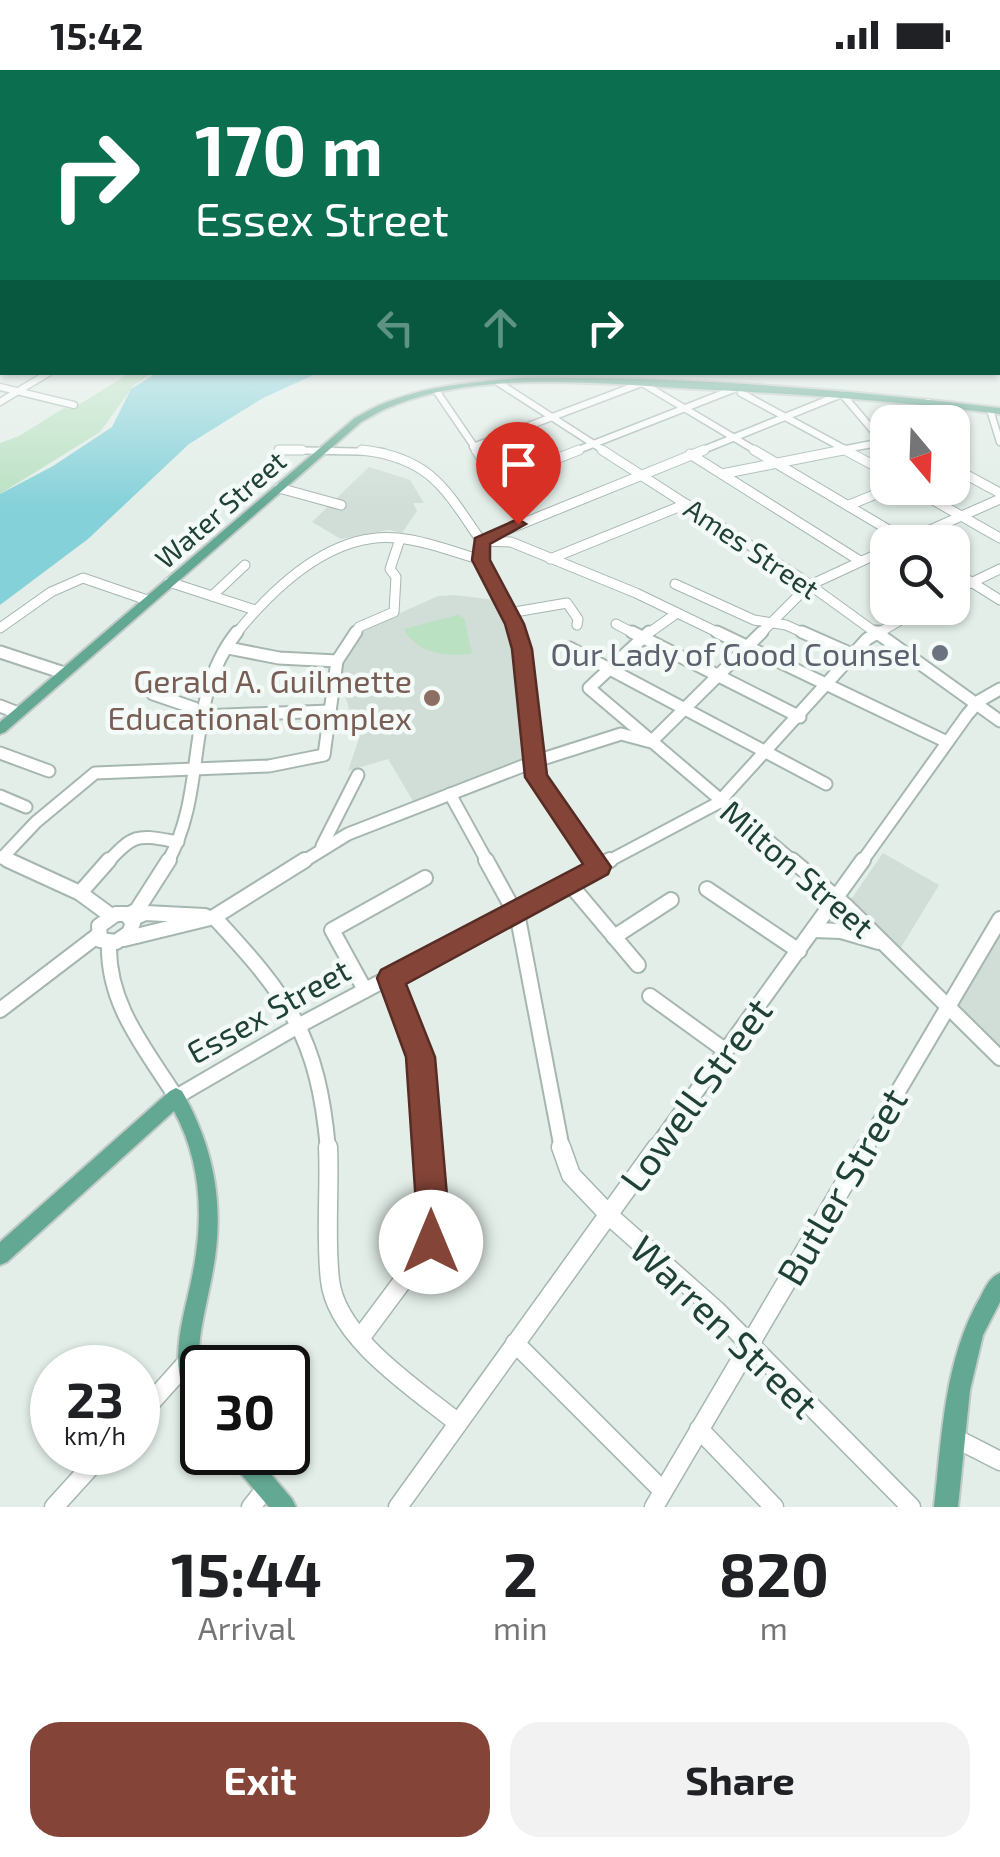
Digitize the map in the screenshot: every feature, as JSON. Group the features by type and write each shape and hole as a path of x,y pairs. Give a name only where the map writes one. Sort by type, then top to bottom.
{"main road":[{"name":"Water Street","path":"0,729 374,409 437,392 561,378 842,394 995,411"},
{"name":"Essex Street","path":"0,1255 176,1097"},
{"path":"176,1097 196,1130 204,1155 208,1212 207,1250 191,1345"},
{"path":"946,1507 966,1356 980,1313 1000,1283"},
{"path":"256,1475 284,1507"}],"street":[{"path":"0,402 45,375"},
{"path":"615,381 622,394"},
{"path":"473,447 622,394 642,382 880,525"},
{"name":"Ames Street","path":"498,384 810,585 1000,720"},
{"path":"497,482 739,387 742,393 870,464"},
{"path":"0,388 74,405"},
{"path":"437,392 524,521"},
{"path":"481,541 842,394 870,428"},
{"path":"995,411 1000,442"},
{"path":"722,474 870,447"},
{"path":"279,450 378,452 414,461 438,480 481,541 481,560 522,649 536,777 599,867"},
{"path":"690,454 860,562"},
{"path":"970,478 1000,496"},
{"path":"278,488 340,505"},
{"path":"849,505 870,496"},
{"path":"943,525 1000,496"},
{"path":"550,559 686,504"},
{"path":"942,505 1000,538"},
{"path":"130,917 178,842 208,686 255,610 306,566 336,548 385,536 481,560"},
{"path":"400,539 391,564 396,578 394,612 360,627 337,660 324,754 270,766 95,773 1,857 80,892 110,915 214,917 254,961 300,1025 326,1123 330,1283 343,1319 458,1423"},
{"path":"481,541 499,539 678,613 948,742"},
{"path":"110,939 214,917 348,834 533,762 621,734 650,742 810,585 870,557"},
{"path":"212,596 245,565"},
{"path":"972,582 1000,569"},
{"path":"0,628 50,592 83,578 148,600"},
{"path":"169,582 255,610"},
{"path":"972,582 1000,600"},
{"path":"676,584 761,623 772,622 854,655"},
{"path":"509,614 567,603 578,619 577,625"},
{"path":"608,668 642,637 678,613"},
{"path":"616,624 800,717"},
{"name":"Essex Street","path":"176,1097 300,1025 721,801 854,655 876,632 889,625"},
{"path":"228,648 279,658 337,660"},
{"path":"570,648 826,784"},
{"path":"0,652 64,672"},
{"name":"Milton Street","path":"608,668 589,688 837,898 1000,1058"},
{"name":"Lowell Street","path":"398,1507 948,742 976,704 1000,689"},
{"path":"153,694 194,708 202,716 329,712"},
{"path":"0,706 18,713"},
{"path":"0,753 49,771"},
{"path":"320,849 358,774"},
{"name":"Warren Street","path":"450,794 514,912 564,1157 582,1189 748,1344 911,1507"},
{"path":"0,796 26,807"},
{"path":"80,892 128,838 140,835 178,842"},
{"path":"365,990 332,930 425,878"},
{"path":"569,883 638,965"},
{"path":"707,889 799,951"},
{"path":"614,937 671,900"},
{"path":"110,915 100,922 110,939 108,967 116,997 176,1097"},
{"path":"0,1010 133,928 130,917"},
{"name":"Butler Street","path":"658,1499 1000,919"},
{"path":"814,930 884,943"},
{"path":"361,1337 431,1242 433,1219 420,1057 390,978"},
{"path":"650,996 726,1052"},
{"path":"515,1343 658,1499"},
{"path":"160,1392 180,1370"},
{"path":"698,1428 774,1507"},
{"path":"953,1438 1000,1461"},
{"path":"54,1507 83,1475"},
{"path":"250,1507 266,1488"}],"shaded area":[{"path":"369,467 410,480 424,503 413,503 417,511 402,533 389,530 341,539 312,522"},
{"name":"Gerald A. Guilmette Educational Complex","path":"438,596 495,600 513,638 526,757 413,801 388,759 348,771 359,738 339,678 341,666 349,646 369,627"},
{"path":"883,853 939,885 900,949 850,901"},
{"path":"1000,931 1000,1046 958,1005"}],"green space":[{"path":"127,375 149,375 134,385 100,432 0,494 0,443 64,408 72,409"},
{"path":"458,615 464,618 472,653 433,652 416,644 404,629"}],"water":[{"path":"153,375 314,375 263,398 189,444 88,539 0,605 0,494 53,466 112,427 131,389"}],"place":[{"name":"Our Lady of Good Counsel","path":"940,653"},
{"name":"Gerald A. Guilmette Educational Complex","path":"432,698"}],"route":[{"path":"431,1242 433,1219 420,1057 390,978 599,867 536,777 522,649 515,624 481,560 481,541 518,524"}]}
